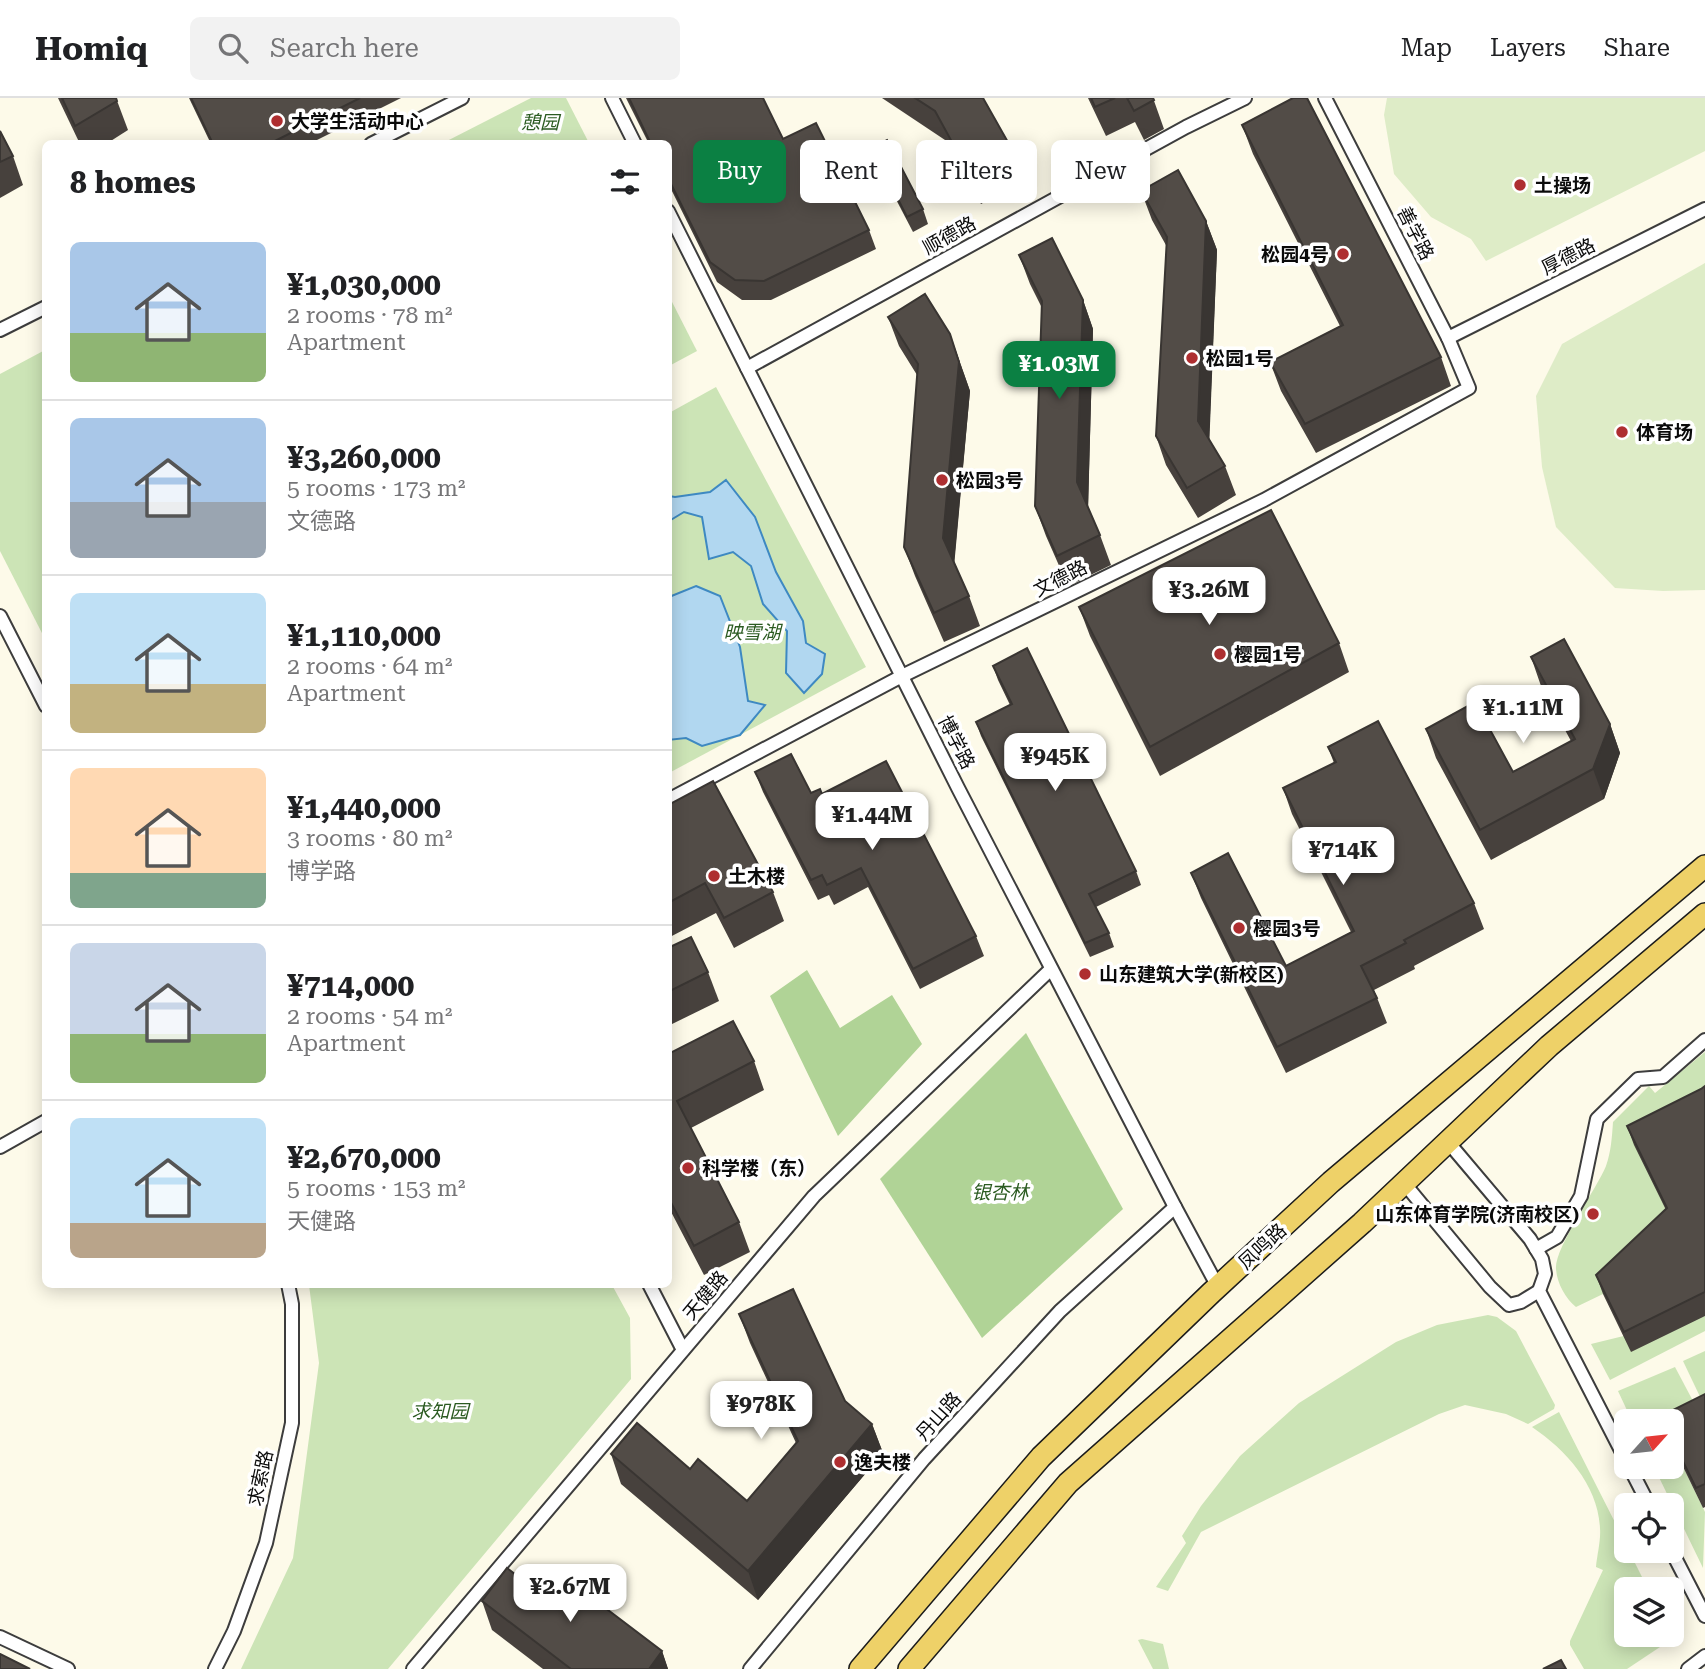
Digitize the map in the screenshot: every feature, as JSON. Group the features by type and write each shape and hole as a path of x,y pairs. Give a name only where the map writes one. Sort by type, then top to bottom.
{"main road":[{"name":"凤鸣路","path":"860,1669 1041,1457 1218,1286 1331,1182 1705,866"},
{"path":"909,1669 1069,1483 1404,1183 1549,1046 1705,914"}],"street":[{"path":"379,140 462,98"},
{"path":"612,98 633,140"},
{"name":"顺德路","path":"747,368 1186,127 1245,98"},
{"name":"善学路","path":"1325,98 1448,338 1469,388"},
{"name":"厚德路","path":"1448,338 1705,209"},
{"name":"博学路","path":"672,219 1051,969 1218,1286"},
{"path":"0,330 42,309"},
{"name":"文德路","path":"672,798 902,676 1264,500 1469,388"},
{"path":"0,616 42,698"},
{"name":"天健路","path":"413,1669 814,1196 1051,969"},
{"path":"1536,1249 1557,1237 1581,1196 1597,1119 1638,1079 1663,1077 1705,1040"},
{"path":"0,1147 42,1123"},
{"path":"1404,1183 1490,1287 1509,1305 1521,1302 1539,1291 1545,1274 1542,1259 1536,1249 1448,1142"},
{"name":"丹山路","path":"750,1669 924,1459 1060,1311 1175,1208"},
{"name":"求索路","path":"215,1669 234,1631 266,1543 292,1423 292,1304 289,1288"},
{"path":"651,1288 683,1350"},
{"path":"1539,1291 1614,1437"},
{"path":"1678,1563 1705,1616"},
{"path":"0,1637 68,1669"},
{"path":"1688,1669 1705,1656"}],"green space":[{"name":"憩园","path":"531,98 566,98 587,140 449,140"},
{"name":"土操场","path":"1387,98 1705,98 1705,151 1486,261 1471,239 1431,217 1394,174 1384,115"},
{"name":"体育场","path":"1705,263 1705,590 1615,588 1556,527 1542,467 1536,396 1562,344"},
{"path":"672,302 697,351 672,364"},
{"path":"42,352 42,633 0,551 0,374"},
{"name":"映雪湖","path":"716,387 866,667 672,771 672,411"},
{"path":"807,970 840,1028 892,995 922,1044 838,1136 770,996"},
{"name":"银杏林","path":"1026,1033 1123,1209 982,1338 880,1179"},
{"path":"1705,1052 1705,1110 1675,1228 1603,1294 1576,1307 1560,1285 1557,1260 1606,1166 1613,1122 1649,1086 1655,1093"},
{"name":"求知园","path":"309,1288 614,1288 630,1318 631,1379 388,1669 241,1669 293,1558 319,1363"},
{"path":"1488,1315 1497,1317 1516,1331 1555,1405 1554,1409 1528,1424 1506,1414 1465,1405 1439,1414 1201,1532 1168,1591 1156,1587 1186,1543 1182,1536 1201,1506 1240,1456 1299,1403 1396,1342 1437,1325"},
{"path":"1705,1316 1705,1331 1610,1380 1591,1344"},
{"path":"1705,1351 1705,1402 1703,1403 1683,1361"},
{"path":"1675,1367 1702,1418 1684,1419 1684,1409 1626,1409 1618,1391"},
{"path":"1559,1412 1614,1520 1614,1563 1635,1563 1642,1577 1614,1577 1614,1647 1660,1647 1627,1669 1584,1669 1570,1645 1603,1570 1596,1567 1600,1528 1598,1512 1587,1483 1578,1470 1557,1446 1532,1427"},
{"path":"1684,1469 1705,1512 1703,1568 1684,1529 1684,1493 1667,1493 1660,1479 1684,1479"},
{"path":"1138,1640 1163,1644 1169,1669 1153,1669"}],"water":[{"path":"726,480 755,517 776,572 803,621 806,643 825,654 822,674 804,693 786,673 787,631 763,604 751,566 733,552 709,559 702,517 684,512 672,519 672,496 710,492"},
{"path":"696,586 720,596 740,647 748,701 765,705 740,735 702,746 686,738 672,740 672,596"}],"building":[{"path":"62,98 116,98 117,101 75,126"},
{"name":"大学生活动中心","path":"191,98 360,98 277,140 211,140"},
{"path":"629,98 763,98 783,139 816,123 824,140 800,140 800,203 856,203 869,230 764,281 735,280 710,262 672,186 672,140 649,140"},
{"path":"915,98 983,98 1007,140 951,140 935,111"},
{"path":"1091,98 1115,98 1095,107"},
{"path":"1127,98 1153,98 1154,100 1134,111"},
{"name":"松园4号","path":"1293,98 1307,98 1441,357 1305,424 1270,362 1343,325 1242,125"},
{"path":"0,131 13,156 0,162"},
{"path":"902,169 916,196 916,203 920,203 923,209 907,217 900,203"},
{"name":"松园1号","path":"1178,170 1206,221 1198,421 1225,466 1187,488 1156,436 1167,237 1148,203 1150,203 1150,186"},
{"path":"1052,238 1083,300 1077,482 1100,535 1057,556 1035,506 1042,301 1019,255"},
{"name":"松园3号","path":"925,294 950,334 959,362 943,538 969,596 934,613 904,547 918,364 888,317"},
{"name":"樱园1号","path":"1271,510 1339,643 1150,747 1079,607"},
{"path":"1564,639 1610,724 1593,769 1480,830 1426,729 1475,702 1513,772 1575,739 1531,657"},
{"path":"1027,648 1136,871 1089,894 1109,933 1085,943 976,722 1012,704 993,666"},
{"path":"1378,721 1474,903 1361,966 1377,998 1277,1047 1191,873 1228,853 1286,966 1354,931 1283,788 1336,762 1328,747"},
{"path":"791,754 811,793 820,789 822,794 886,761 976,936 913,969 861,868 827,885 822,875 811,880 755,772"},
{"name":"土木楼","path":"713,781 773,892 724,918 705,883 672,901 672,803"},
{"path":"691,937 708,972 672,990 672,946"},
{"path":"733,1021 754,1061 677,1101 739,1222 694,1246 672,1205 672,1052"},
{"path":"1705,1086 1705,1292 1624,1332 1596,1275 1667,1208 1627,1126"},
{"name":"逸夫楼","path":"793,1289 845,1401 872,1424 748,1571 611,1454 637,1423 690,1469 698,1459 747,1501 798,1441 739,1314"},
{"path":"1705,1394 1705,1484 1696,1488 1684,1464 1684,1409 1675,1409"},
{"path":"550,1566 662,1651 649,1669 571,1669 482,1601 507,1568 533,1588"},
{"path":"0,1654 30,1669 0,1669"},
{"path":"1561,1660 1566,1669 1543,1669"}],"place":[{"name":"大学生活动中心","path":"277,121"},
{"name":"土操场","path":"1520,185"},
{"name":"松园4号","path":"1343,254"},
{"name":"松园1号","path":"1192,358"},
{"name":"体育场","path":"1622,432"},
{"name":"松园3号","path":"942,480"},
{"name":"樱园1号","path":"1220,654"},
{"name":"土木楼","path":"714,876"},
{"name":"樱园3号","path":"1239,928"},
{"name":"山东建筑大学(新校区)","path":"1085,974"},
{"name":"科学楼（东）","path":"688,1168"},
{"name":"山东体育学院(济南校区)","path":"1593,1214"},
{"name":"逸夫楼","path":"840,1462"}]}
